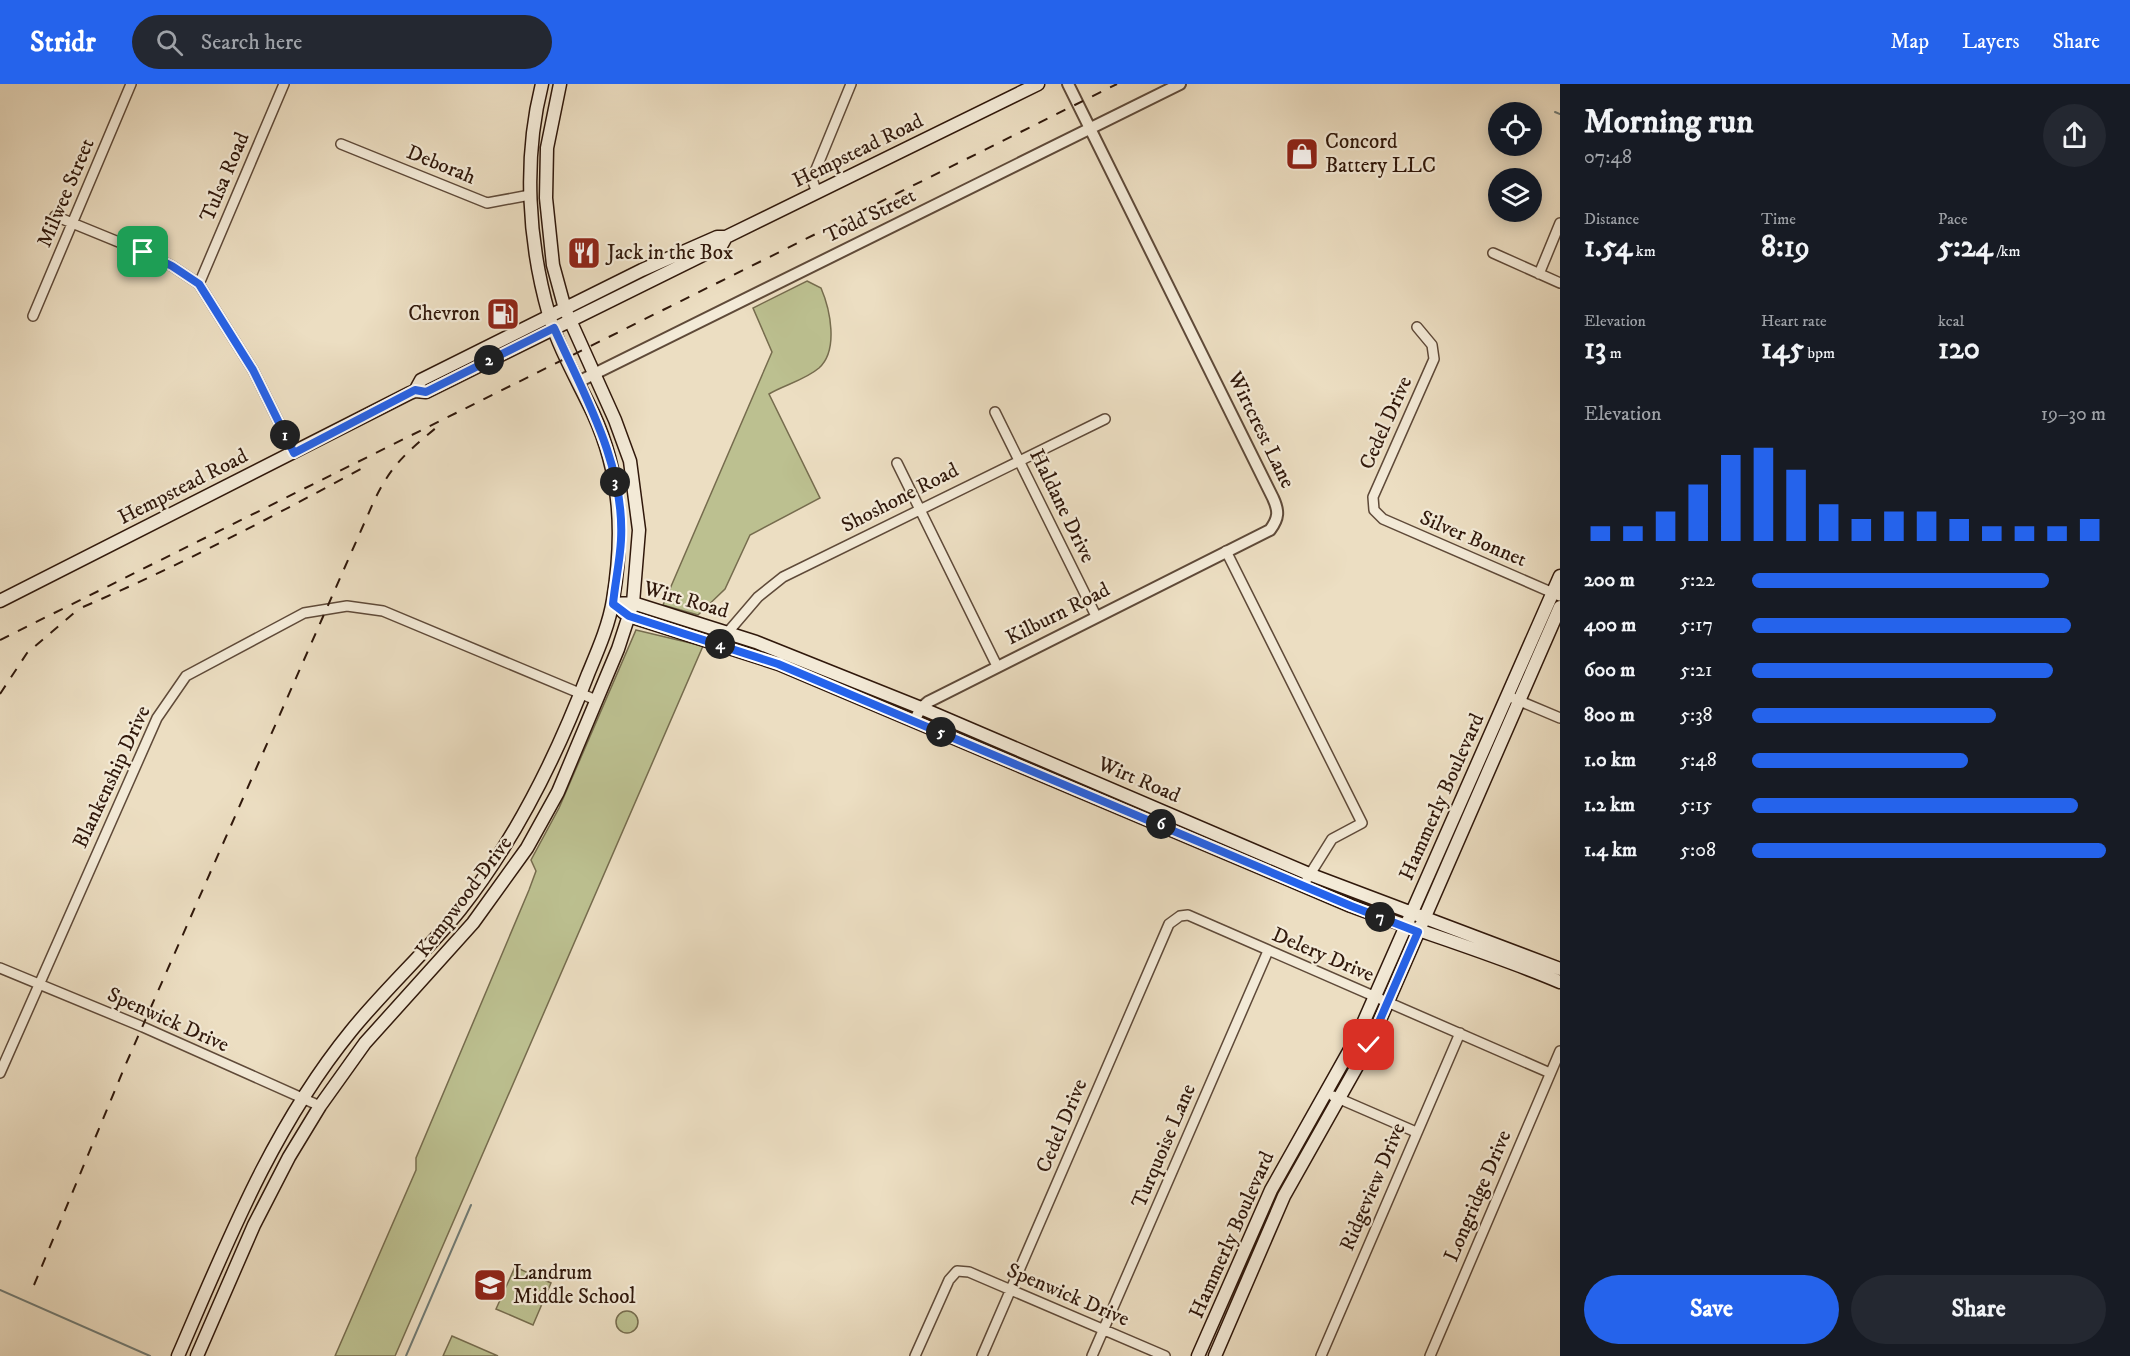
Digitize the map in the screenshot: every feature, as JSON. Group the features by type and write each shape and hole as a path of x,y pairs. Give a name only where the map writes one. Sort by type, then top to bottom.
{"main road":[{"name":"Kempwood Drive","path":"178,1356 227,1243 276,1141 350,1031 458,912 488,873 541,783 581,694 613,604 621,538 614,472 595,417 552,322 538,268 530,195 530,146 542,84"},
{"name":"Kempwood Drive","path":"197,1356 244,1249 289,1157 320,1106 365,1043 445,957 505,882 558,792 633,603 639,530 630,461 615,420 567,315 553,265 546,198 547,148 560,84"},
{"name":"Hempstead Road","path":"0,601 415,390 426,392 552,322 721,246 726,237 1038,84"},
{"path":"616,485 633,482"},
{"name":"Hammerly Boulevard","path":"1215,1356 1275,1216 1311,1143 1369,1045 1388,1002 1417,916 1514,698 1556,594 1560,576"},
{"name":"Wirt Road","path":"613,604 633,603 728,632 921,708 1307,879 1412,929 1488,953 1560,982"},
{"name":"Wirt Road","path":"613,604 629,616 753,654 1307,879 1417,916 1560,969"},
{"name":"Hammerly Boulevard","path":"1514,698 1560,607"},
{"name":"Hammerly Boulevard","path":"1198,1356 1262,1210 1298,1137 1357,1037 1375,997 1412,929"},
{"path":"1262,1210 1275,1216"},
{"path":"227,1243 244,1249"},
{"path":"1205,1356 1212,1326"}],"street":[{"name":"Milwee Street","path":"33,316 131,84"},
{"name":"Tulsa Road","path":"199,284 284,84"},
{"path":"817,193 812,179 852,84"},
{"name":"Wirtcrest Lane","path":"1068,84 1278,510 1276,522 1270,530 1226,551"},
{"name":"Todd Street","path":"578,382 1180,84"},
{"name":"Deborah","path":"341,144 487,203 530,195"},
{"path":"55,216 143,252 172,266 199,284 253,370 294,453"},
{"path":"1539,274 1560,223"},
{"path":"1493,253 1560,283"},
{"name":"Cedel Drive","path":"1374,510 1373,497 1434,358 1434,351 1417,327"},
{"name":"Haldane Drive","path":"995,412 1096,616"},
{"name":"Shoshone Road","path":"728,632 758,597 783,577 1018,459 1105,419"},
{"path":"897,463 997,666"},
{"name":"Silver Bonnet","path":"1374,510 1383,519 1556,594"},
{"path":"1226,551 1362,824 1332,838 1307,879"},
{"name":"Kilburn Road","path":"921,708 997,666 1226,551"},
{"name":"Blankenship Drive","path":"0,1073 157,718 186,676 304,613 347,606 383,611 596,700"},
{"path":"1514,698 1560,718"},
{"path":"914,721 921,708"},
{"name":"Delery Drive","path":"1180,916 1188,915 1550,1073"},
{"name":"Cedel Drive","path":"982,1356 1169,924 1180,916"},
{"name":"Turquoise Lane","path":"1092,1356 1268,951"},
{"name":"Spenwick Drive","path":"0,968 320,1106"},
{"name":"Ridgeview Drive","path":"1321,1356 1460,1033"},
{"name":"Longridge Drive","path":"1430,1356 1560,1051"},
{"path":"1326,1092 1416,1132"},
{"name":"Spenwick Drive","path":"915,1356 949,1280 957,1271 969,1272 1165,1356"}],"green space":[{"path":"807,281 821,288 824,297 830,318 829,351 819,368 769,394 820,498 750,535 725,589 698,615 663,605 772,352 753,308"},
{"path":"636,630 703,646 395,1356 335,1356 416,1170 416,1158 529,890 536,871 531,860 559,808"},
{"path":"515,1267 551,1283 533,1325 496,1309"},
{"path":"627,1311 635,1314 638,1322 635,1330 627,1333 619,1330 616,1322 619,1314"},
{"path":"452,1336 498,1356 443,1356"}],"waterway":[{"path":"1555,112 1560,114"},
{"path":"406,1356 471,1205"},
{"path":"0,1290 150,1356"}],"railway":[{"path":"0,640 1117,84"},
{"path":"34,1285 125,1066 374,501 393,468 437,427"},
{"path":"83,607 227,539 368,465"},
{"path":"0,694 27,653 81,607"}],"place":[{"name":"Concord Battery LLC","path":"1302,154"},
{"name":"Jack in the Box","path":"584,253"},
{"name":"Chevron","path":"503,314"},
{"name":"Landrum Middle School","path":"490,1285"}],"route":[{"path":"143,252 172,266 199,284 253,370 294,453 415,390 426,392 554,328 595,417 614,472 621,538 613,604 629,616 753,654 778,664 1305,884 1351,906 1418,932 1369,1045"}]}
